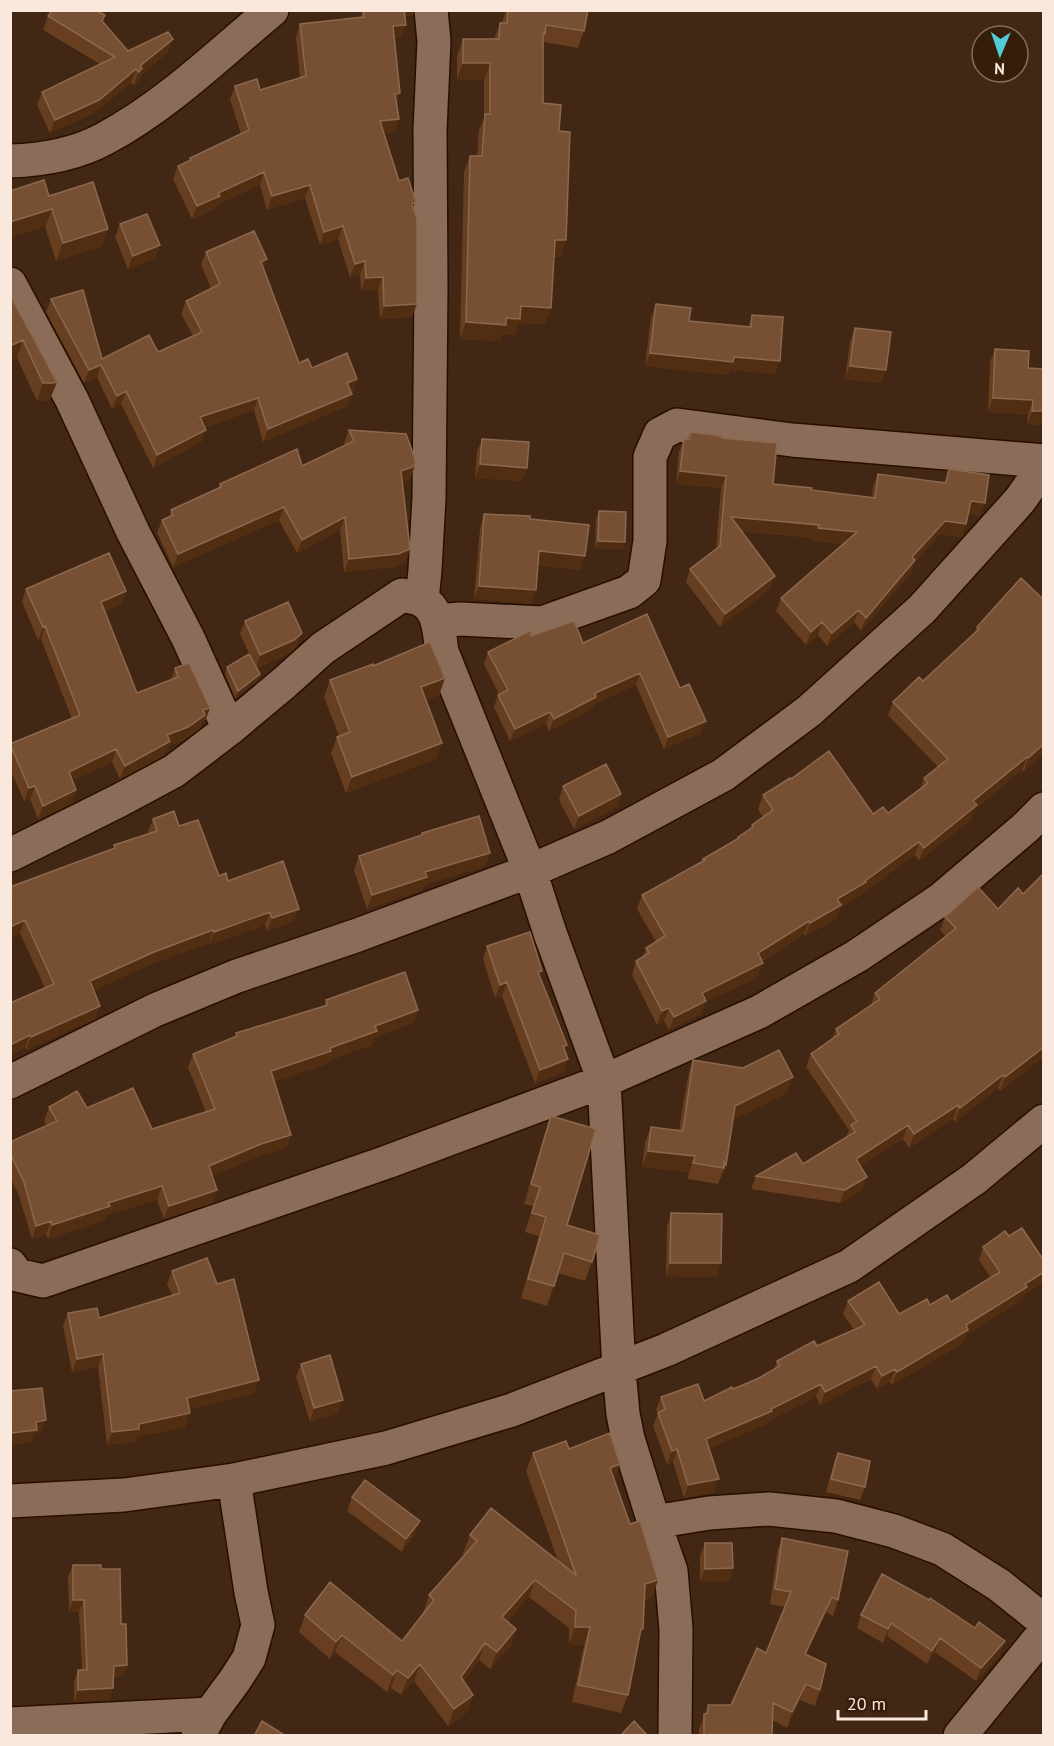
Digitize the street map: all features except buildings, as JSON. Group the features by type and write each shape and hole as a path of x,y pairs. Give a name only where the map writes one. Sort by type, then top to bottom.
{"street":[{"path":"10,161 35,160 57,155 102,140 168,97 272,10"},
{"path":"431,10 434,41 430,130 429,498 425,570 430,610 442,652 530,871 550,933 604,1080 623,1414 628,1439 671,1571 676,1629 675,1736"},
{"path":"10,284 72,400 133,532 189,638 229,729"},
{"path":"10,855 174,771 229,729 323,648 402,595 430,610 460,619 542,623 629,592 644,580 650,541 650,457 660,434 677,425 792,440 1044,461"},
{"path":"10,1082 155,1010 237,976 355,936 530,871 608,837 723,775 809,711 922,609 1020,500 1044,466"},
{"path":"10,1265 17,1275 43,1281 387,1162 604,1080 759,1012 857,956 940,900 1044,809"},
{"path":"10,1501 123,1495 234,1480 386,1448 512,1410 666,1350 849,1266 974,1179 1044,1121"},
{"path":"10,1724 204,1725 249,1658 258,1625 234,1480"},
{"path":"654,1522 709,1513 769,1509 837,1515 894,1531 942,1549 999,1585 1044,1621"},
{"path":"960,1736 1044,1633"}]}
